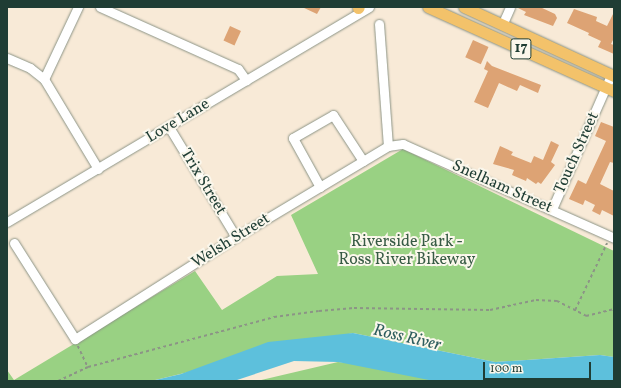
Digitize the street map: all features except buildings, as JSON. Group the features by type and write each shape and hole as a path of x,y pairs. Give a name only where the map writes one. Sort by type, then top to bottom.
{"main road":[{"name":"17","path":"428,7 610,89"},
{"name":"17","path":"464,7 612,76"}],"street":[{"path":"44,79 78,7"},
{"path":"100,7 238,69 246,80"},
{"name":"Love Lane","path":"7,222 169,127 348,19 361,7"},
{"path":"503,24 510,7"},
{"path":"379,24 388,146"},
{"path":"7,58 30,68 44,79 98,169"},
{"name":"Touch Street","path":"552,209 610,89 612,76"},
{"path":"320,187 293,138 333,115 363,161"},
{"name":"Trix Street","path":"169,127 236,237"},
{"name":"Snelham Street","path":"388,146 403,144 612,237"},
{"name":"Welsh Street","path":"75,339 236,237 388,146"},
{"path":"14,243 75,339"}],"path":[{"path":"575,310 612,237"},
{"path":"58,381 88,367 274,317 319,311 354,308 490,310 536,300 557,301 586,316 614,309"},
{"path":"75,339 88,367"}],"green space":[{"name":"Riverside Park - Ross River Bikeway","path":"403,149 614,251 614,357 600,355 495,362 353,333 151,381 7,381 7,370 14,380 195,271 222,310 277,276 318,274 291,215"},
{"path":"338,362 521,381 257,381"}],"water":[{"path":"353,333 495,362 600,355 614,357 614,381 434,381 338,362 294,361 234,381 151,381 181,374 268,342"}],"water label":[{"name":"Ross River","path":"407,338"}]}
